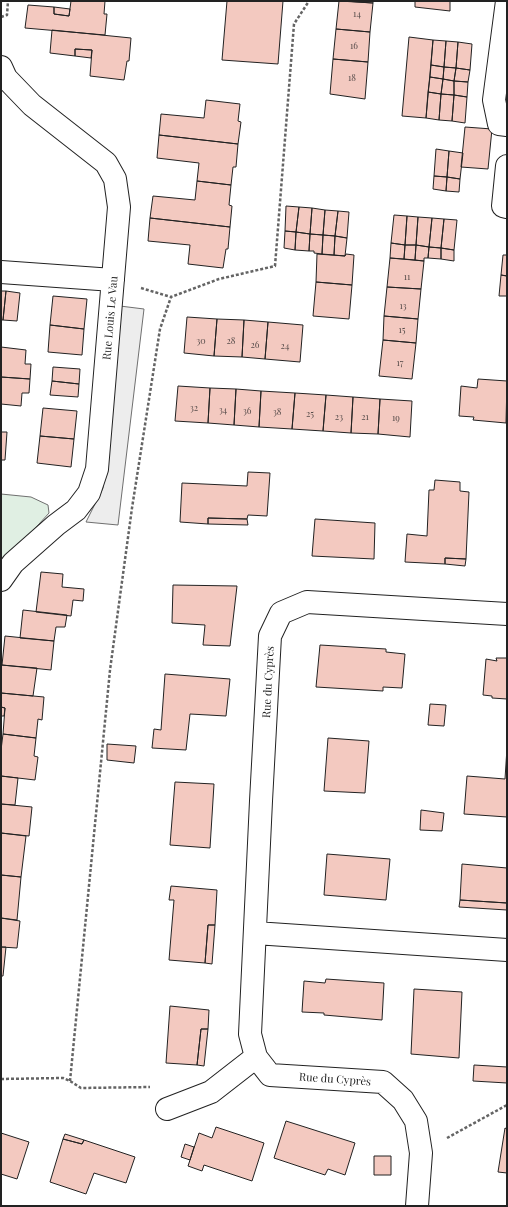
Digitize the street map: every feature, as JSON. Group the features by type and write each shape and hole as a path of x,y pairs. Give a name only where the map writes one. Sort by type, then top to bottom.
{"street":[{"path":"507,1 494,100 499,124 507,126"},
{"name":"Rue Louis Le Vau","path":"1,67 6,78 32,104 106,162 115,179 119,207 97,469 89,493 76,510 13,563 1,580"},
{"path":"507,166 503,206 507,207"},
{"path":"1,272 113,280"},
{"name":"Rue du Cyprès","path":"417,1206 421,1154 416,1121 403,1100 383,1082 270,1075 256,1057 250,1034 270,636 281,613 307,602 507,614"},
{"path":"255,933 507,950"},
{"path":"167,1108 211,1092 256,1057"}],"path":[{"path":"1,17 7,15 8,1"},
{"path":"70,1081 110,670 132,508 160,329 171,297 219,279 275,266 294,24 309,1"},
{"path":"1,1079 63,1078 80,1088 156,1087"},
{"path":"421,1154 507,1105"}],"green space":[{"path":"1,494 31,497 48,505 49,513 1,566"}],"shaded area":[{"path":"120,306 144,309 118,525 86,522 103,488"}],"building":[{"path":"71,1 105,1 104,14 107,14 105,35 25,28 28,5 54,7 54,14 69,16"},
{"path":"227,1 283,1 278,64 222,60"},
{"path":"339,1 373,3 370,32 336,29"},
{"path":"344,1 373,1 373,3"},
{"path":"415,1 450,1 450,11 415,7"},
{"path":"54,7 70,9 69,16 54,14"},
{"path":"336,29 370,32 368,62 333,59"},
{"path":"52,30 131,38 129,61 127,61 124,80 90,76 92,50 75,49 75,56 50,53"},
{"path":"409,37 433,40 426,118 402,116"},
{"path":"433,40 446,41 444,67 431,65"},
{"path":"446,41 458,42 456,68 444,67"},
{"path":"458,42 472,44 470,70 456,68"},
{"path":"75,49 92,50 91,58 75,56"},
{"path":"333,59 368,62 365,99 330,94"},
{"path":"431,65 444,67 443,79 430,77"},
{"path":"444,67 456,68 454,81 443,79"},
{"path":"456,68 470,70 468,82 454,81"},
{"path":"430,77 443,79 441,94 428,92"},
{"path":"443,79 454,81 454,95 441,94"},
{"path":"454,81 468,82 467,97 454,95"},
{"path":"428,92 441,94 439,120 426,118"},
{"path":"441,94 454,95 452,121 439,120"},
{"path":"454,95 467,97 465,123 452,121"},
{"path":"206,100 240,104 238,121 241,122 238,144 159,135 161,114 204,118"},
{"path":"465,127 492,129 488,169 461,167"},
{"path":"159,135 238,144 236,167 233,167 231,185 197,181 199,163 157,158"},
{"path":"436,149 449,151 447,177 434,176"},
{"path":"449,151 463,153 460,179 447,177"},
{"path":"434,176 447,177 446,191 433,189"},
{"path":"447,177 460,179 459,192 446,191"},
{"path":"197,181 231,185 229,205 232,206 230,227 150,218 153,196 195,200"},
{"path":"286,206 299,207 296,232 285,231"},
{"path":"299,207 312,208 310,234 296,232"},
{"path":"312,208 325,210 323,235 310,234"},
{"path":"325,210 338,211 335,236 323,235"},
{"path":"338,211 349,212 347,238 335,236"},
{"path":"394,215 407,216 405,245 391,243"},
{"path":"407,216 418,217 416,245 405,245"},
{"path":"418,217 432,218 429,247 416,245"},
{"path":"150,218 230,227 228,249 226,249 223,268 188,264 190,245 148,241"},
{"path":"432,218 444,219 441,248 429,247"},
{"path":"444,219 457,220 454,250 441,248"},
{"path":"285,231 296,232 295,250 284,248"},
{"path":"296,232 310,234 309,251 295,250"},
{"path":"310,234 323,235 322,254 309,251"},
{"path":"323,235 335,236 334,255 322,254"},
{"path":"335,236 347,238 345,256 334,255"},
{"path":"391,243 405,245 404,259 390,258"},
{"path":"405,245 416,245 415,260 404,259"},
{"path":"416,245 429,247 428,258 424,258 424,261 415,260"},
{"path":"429,247 441,248 441,259 428,258"},
{"path":"441,248 454,250 454,261 441,259"},
{"path":"317,254 345,256 346,254 354,255 352,285 316,282"},
{"path":"503,255 507,255 507,276 501,275"},
{"path":"390,258 424,261 421,289 387,287"},
{"path":"501,275 507,276 507,296 499,296"},
{"path":"316,282 352,285 349,319 313,316"},
{"path":"387,287 421,289 418,319 384,316"},
{"path":"1,291 6,291 3,320 1,320"},
{"path":"6,291 20,293 17,321 3,320"},
{"path":"53,296 87,299 84,329 50,325"},
{"path":"384,316 418,319 416,343 383,340"},
{"path":"187,317 217,319 214,356 184,353"},
{"path":"217,319 244,320 242,357 214,356"},
{"path":"244,320 268,322 265,359 242,357"},
{"path":"268,322 303,325 300,362 265,359"},
{"path":"50,325 84,329 82,355 48,352"},
{"path":"383,340 416,343 412,379 379,376"},
{"path":"1,347 26,350 25,364 31,364 30,379 1,377"},
{"path":"53,367 80,369 79,384 52,381"},
{"path":"1,377 30,379 29,393 22,393 21,406 1,404"},
{"path":"478,379 507,381 506,423 473,420 474,417 459,416 461,386 477,388"},
{"path":"52,381 79,384 78,397 50,395"},
{"path":"178,386 210,388 208,423 175,421"},
{"path":"210,388 236,389 234,425 208,423"},
{"path":"236,389 261,391 259,427 234,425"},
{"path":"261,391 295,393 292,429 259,427"},
{"path":"295,393 326,395 323,431 292,429"},
{"path":"326,395 353,397 351,433 323,431"},
{"path":"353,397 380,399 378,434 351,433"},
{"path":"380,399 412,401 410,437 378,434"},
{"path":"43,408 77,411 74,439 40,436"},
{"path":"1,432 7,432 5,460 1,460"},
{"path":"40,436 74,439 71,467 37,463"},
{"path":"248,472 270,473 267,516 248,515 247,519 208,518 208,524 180,522 182,483 247,486"},
{"path":"435,480 460,482 460,491 469,492 466,559 445,558 445,564 405,562 407,534 427,536 429,490 434,490"},
{"path":"208,518 247,519 248,525 208,524"},
{"path":"315,519 375,523 374,559 312,556"},
{"path":"445,558 466,559 465,566 445,564"},
{"path":"41,572 63,574 62,587 84,589 83,601 73,600 71,616 36,612"},
{"path":"173,585 237,586 230,646 203,645 205,625 172,623"},
{"path":"23,610 67,615 65,627 56,627 54,641 20,638"},
{"path":"5,636 54,641 51,670 2,665"},
{"path":"320,645 386,649 386,652 405,654 402,688 383,687 383,691 316,687"},
{"path":"496,658 507,658 507,699 492,698 492,696 483,695 486,659 497,661"},
{"path":"1,665 37,668 33,696 1,693"},
{"path":"165,674 230,679 226,716 190,714 186,750 152,748 154,729 161,730"},
{"path":"1,693 44,697 42,720 38,719 36,738 3,734 5,708 1,707"},
{"path":"430,704 446,705 444,726 428,725"},
{"path":"1,707 5,708 4,716 1,716"},
{"path":"3,734 36,738 34,756 38,757 35,780 1,776 1,750"},
{"path":"328,738 369,741 365,793 324,791"},
{"path":"107,744 136,746 134,763 107,760"},
{"path":"507,748 507,817 464,814 467,776 505,779"},
{"path":"1,776 18,778 15,805 1,804"},
{"path":"175,782 214,784 210,848 170,845"},
{"path":"1,804 32,807 29,836 1,833"},
{"path":"421,810 444,813 442,831 420,830"},
{"path":"1,833 26,836 21,877 1,875"},
{"path":"327,854 390,859 386,900 324,895"},
{"path":"462,864 507,868 507,903 460,900"},
{"path":"1,875 21,877 17,920 1,918"},
{"path":"171,886 217,890 215,925 208,925 205,963 169,960 174,900 169,900"},
{"path":"460,900 507,903 507,910 459,907"},
{"path":"1,918 20,921 17,948 1,947"},
{"path":"208,925 215,925 212,964 205,963"},
{"path":"1,947 6,947 3,976 1,976"},
{"path":"326,979 384,983 382,1020 302,1012 304,981 325,983"},
{"path":"414,989 462,992 459,1058 411,1054"},
{"path":"170,1006 209,1010 208,1029 201,1029 197,1065 166,1063"},
{"path":"201,1029 208,1029 204,1066 197,1065"},
{"path":"474,1065 507,1067 507,1083 473,1081"},
{"path":"286,1121 355,1143 345,1175 328,1169 325,1175 274,1158"},
{"path":"216,1127 264,1143 252,1181 204,1165 202,1171 188,1166 199,1133 212,1138"},
{"path":"505,1128 507,1129 507,1173 498,1172"},
{"path":"1,1133 29,1142 17,1179 1,1174"},
{"path":"65,1134 84,1140 82,1144 63,1139"},
{"path":"63,1139 82,1144 84,1140 135,1157 126,1183 94,1173 86,1194 50,1182"},
{"path":"185,1144 194,1147 190,1160 181,1157"},
{"path":"374,1156 391,1156 391,1175 374,1175"}]}
